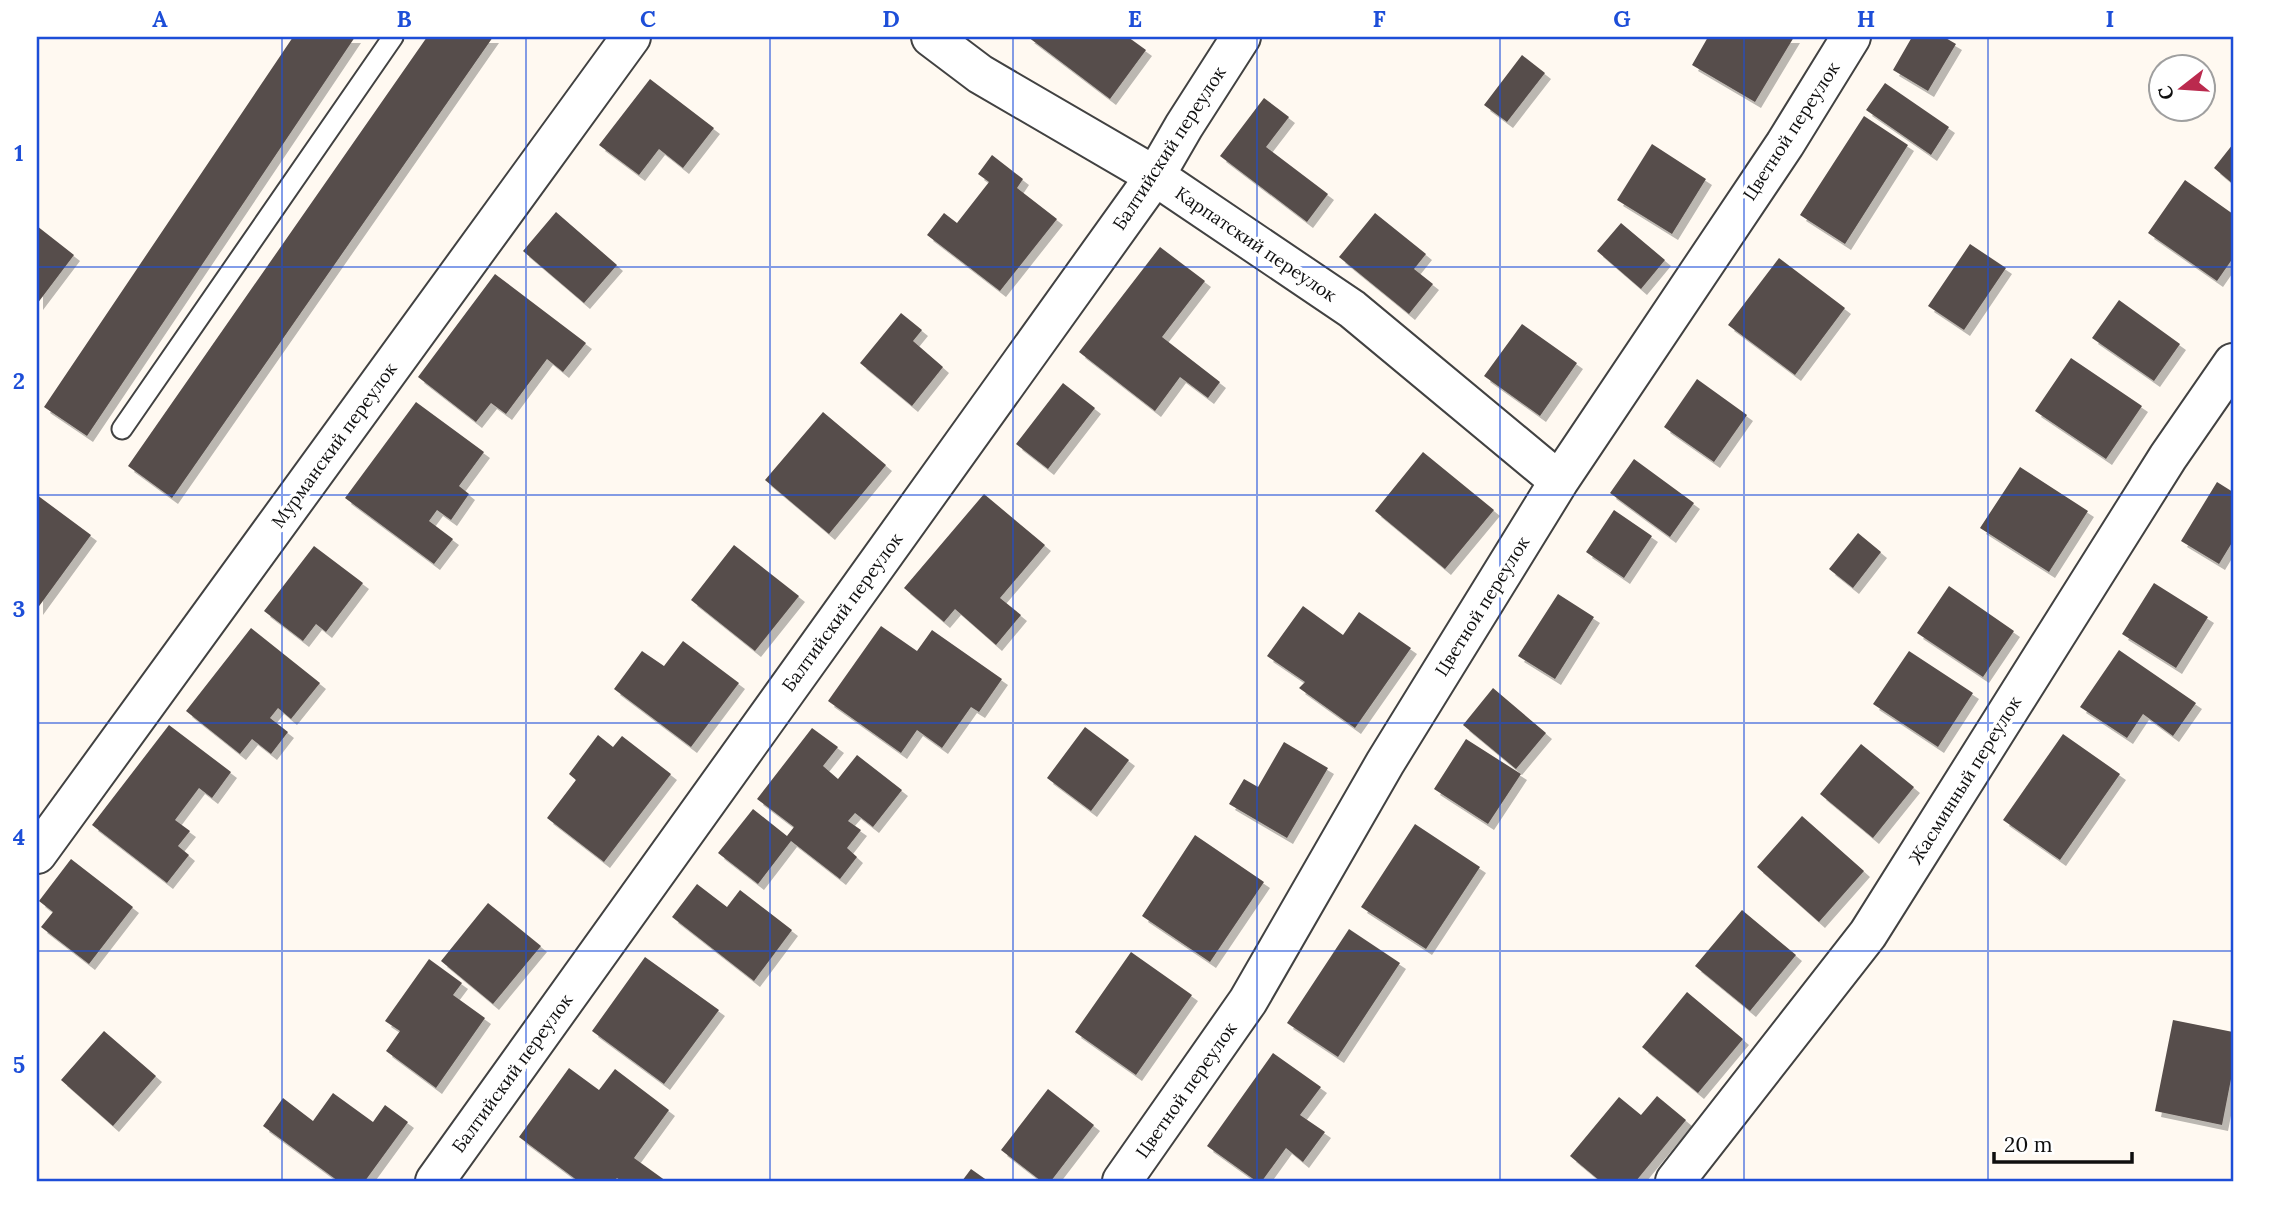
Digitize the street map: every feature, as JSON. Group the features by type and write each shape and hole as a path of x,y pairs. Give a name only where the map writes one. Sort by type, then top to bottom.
{"street":[{"name":"Мурманский переулок","path":"37,853 631,37"},
{"name":"Карпатский переулок","path":"931,37 979,74 1155,176 1352,309 1559,481"},
{"name":"Балтийский переулок","path":"435,1181 1155,176 1241,37"},
{"name":"Цветной переулок","path":"1122,1181 1248,1001 1385,763 1559,481 1785,144 1851,37"},
{"name":"Жасминный переулок","path":"1675,1181 1868,934 2168,457 2233,363"}],"lane":[{"path":"122,429 393,37"}],"building":[{"path":"293,37 355,37 87,436 44,407"},
{"path":"427,37 493,37 172,498 128,466"},
{"path":"1028,37 1128,37 1146,50 1110,99"},
{"path":"1708,37 1794,37 1755,102 1692,65"},
{"path":"1912,37 1944,37 1956,44 1928,91 1893,70"},
{"path":"1522,55 1545,73 1507,122 1484,105"},
{"path":"650,79 714,128 683,168 659,149 639,175 599,145"},
{"path":"1885,83 1949,127 1931,155 1866,110"},
{"path":"1264,98 1289,117 1266,147 1328,194 1307,222 1220,156"},
{"path":"1864,116 1908,145 1845,244 1800,215"},
{"path":"1652,144 1706,179 1672,234 1617,200"},
{"path":"2233,144 2233,184 2214,168"},
{"path":"992,155 1023,179 1017,188 1057,219 1000,291 927,235 944,213 957,223 989,182 978,174"},
{"path":"2185,180 2233,214 2233,258 2217,281 2148,233"},
{"path":"556,212 617,265 584,303 523,251"},
{"path":"1375,213 1426,254 1414,269 1433,284 1409,314 1339,257"},
{"path":"1621,223 1665,260 1641,289 1597,251"},
{"path":"37,226 74,255 37,304"},
{"path":"1970,244 2006,268 1964,330 1928,306"},
{"path":"1160,247 1205,281 1162,337 1220,382 1208,398 1180,377 1155,411 1079,352"},
{"path":"1779,258 1845,308 1795,375 1728,325"},
{"path":"495,274 586,343 563,372 547,359 506,414 491,403 476,422 418,377"},
{"path":"2119,300 2180,344 2154,381 2092,338"},
{"path":"901,313 922,330 913,341 943,367 912,406 860,363"},
{"path":"1522,324 1577,363 1540,416 1484,376"},
{"path":"2071,358 2142,406 2106,459 2035,411"},
{"path":"1697,379 1747,415 1714,462 1664,427"},
{"path":"1063,383 1095,408 1048,469 1016,444"},
{"path":"416,402 484,452 459,486 469,494 451,520 437,510 429,521 453,539 434,564 345,498"},
{"path":"823,412 886,465 829,534 765,480"},
{"path":"1423,452 1494,510 1445,569 1375,511"},
{"path":"1634,459 1694,503 1670,537 1610,493"},
{"path":"2020,467 2088,511 2049,572 1980,528"},
{"path":"2217,482 2233,492 2233,541 2219,564 2181,541"},
{"path":"984,494 1045,545 1000,598 1021,615 996,645 955,609 944,622 904,588"},
{"path":"37,495 91,535 37,609"},
{"path":"1614,510 1652,536 1624,578 1586,552"},
{"path":"1858,533 1881,552 1853,588 1829,569"},
{"path":"734,545 799,596 755,651 691,600"},
{"path":"314,546 363,583 326,632 316,624 303,641 264,611"},
{"path":"2154,583 2208,617 2176,668 2122,634"},
{"path":"1949,586 2014,631 1983,677 1917,633"},
{"path":"1558,594 1594,617 1555,679 1518,656"},
{"path":"1303,606 1343,635 1359,612 1411,648 1355,728 1299,688 1305,682 1267,656"},
{"path":"881,626 917,651 932,630 1002,679 979,712 971,707 942,748 917,730 901,753 828,701"},
{"path":"251,628 320,683 291,719 278,708 270,718 288,732 271,754 252,739 240,754 186,711"},
{"path":"683,641 739,683 691,747 614,689 642,651 664,666"},
{"path":"2119,650 2196,703 2173,736 2143,714 2127,738 2080,707"},
{"path":"1909,651 1973,693 1938,747 1873,704"},
{"path":"1493,688 1546,733 1516,769 1463,725"},
{"path":"169,725 231,772 212,798 199,788 175,820 190,831 178,846 189,855 167,883 92,825"},
{"path":"1085,727 1129,760 1091,811 1047,778"},
{"path":"812,728 838,747 823,766 838,779 857,755 902,790 873,827 855,813 848,821 861,830 847,848 857,857 840,879 791,841 758,884 718,853 753,809 787,836 794,827 757,799"},
{"path":"2063,734 2120,774 2060,860 2003,820"},
{"path":"598,735 613,747 622,736 671,774 604,862 547,818 576,780 569,774"},
{"path":"1466,739 1521,774 1488,824 1434,789"},
{"path":"1284,742 1328,768 1287,838 1229,804 1244,779 1258,787"},
{"path":"1861,744 1914,787 1873,838 1820,794"},
{"path":"1802,816 1864,871 1819,922 1757,867"},
{"path":"1415,824 1480,867 1426,949 1361,907"},
{"path":"1195,835 1264,882 1210,962 1142,916"},
{"path":"71,859 133,907 89,964 41,927 53,912 39,901"},
{"path":"697,884 727,907 740,890 792,930 754,981 672,917"},
{"path":"488,903 541,946 493,1004 441,961"},
{"path":"1742,910 1796,955 1750,1011 1695,966"},
{"path":"1349,929 1400,963 1338,1057 1287,1023"},
{"path":"1131,952 1192,995 1136,1075 1075,1032"},
{"path":"645,957 719,1010 664,1084 592,1031"},
{"path":"429,959 462,983 453,995 485,1018 436,1088 386,1051 400,1031 385,1021"},
{"path":"1687,992 1743,1039 1698,1093 1642,1047"},
{"path":"2173,1020 2233,1032 2233,1074 2222,1125 2155,1111"},
{"path":"104,1031 156,1076 113,1126 61,1080"},
{"path":"1273,1053 1321,1087 1300,1115 1325,1132 1303,1162 1286,1148 1262,1181 1256,1181 1207,1146"},
{"path":"569,1068 599,1090 615,1069 669,1110 634,1158 666,1181 621,1181 617,1178 614,1181 578,1181 519,1137"},
{"path":"1048,1089 1094,1125 1051,1181 1041,1181 1001,1150"},
{"path":"333,1093 373,1122 385,1105 408,1122 365,1181 338,1181 263,1126 283,1098 313,1121"},
{"path":"1657,1096 1686,1120 1636,1181 1600,1181 1570,1156 1619,1097 1641,1115"},
{"path":"971,1169 988,1181 962,1181"}]}
